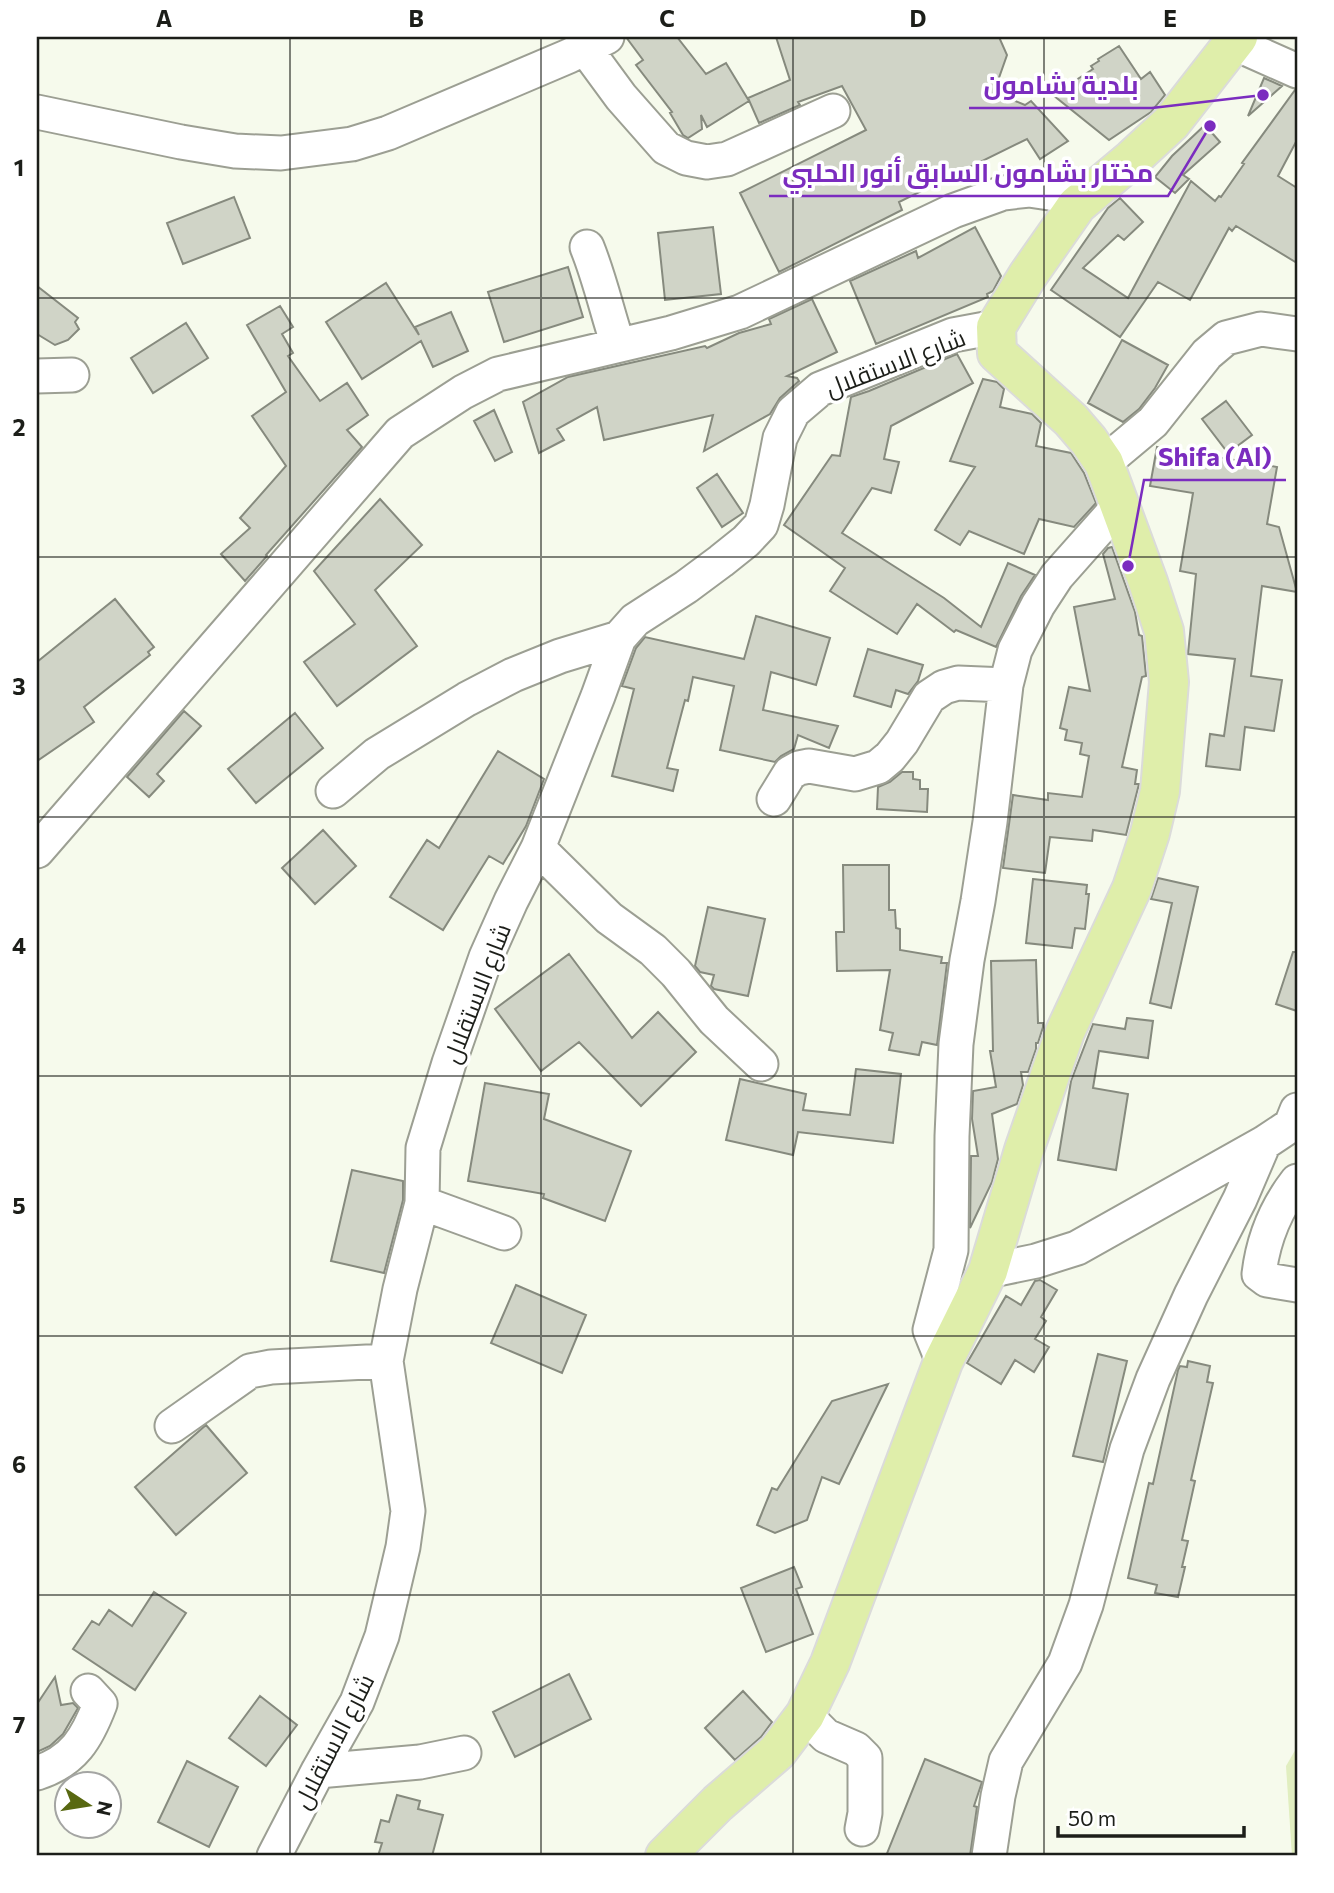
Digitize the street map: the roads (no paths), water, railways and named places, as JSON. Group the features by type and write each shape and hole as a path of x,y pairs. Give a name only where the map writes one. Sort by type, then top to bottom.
{"main road":[{"path":"664,1856 718,1803 777,1752 805,1715 830,1663 943,1362 988,1272 1024,1150 1065,1032 1132,888 1150,833 1160,791 1169,682 1164,631 1104,463 1071,420 997,353 996,327 1028,275 1077,205 1171,123 1236,40"}],"street":[{"path":"1236,40 1297,71"},
{"path":"37,112 234,151 281,153 352,144 388,133 596,42 621,97 666,148 686,158 707,162 727,159 833,111"},
{"path":"37,851 400,433 463,392 498,374 671,333 740,312 953,211 1003,193 1029,190 1056,194 1077,205"},
{"path":"587,247 618,345"},
{"name":"شارع الاستقلال","path":"274,1856 358,1702 382,1636 403,1547 408,1511 386,1361 400,1289 422,1203 423,1148 486,957 538,848 619,638 635,620 720,561 746,541 761,525 780,438 793,412 820,388 953,335 996,327"},
{"path":"1104,463 1153,422 1208,354 1226,338 1261,329 1297,334"},
{"path":"37,376 72,375"},
{"path":"943,1362 930,1330 951,1250 956,1044 990,822 1006,685 1015,650 1038,605 1057,576 1119,506"},
{"path":"333,791 377,754 467,699 525,670 619,638"},
{"path":"774,799 790,773 799,768 809,766 855,774 878,767 902,742 929,696 944,687 958,683 1006,685"},
{"path":"538,848 609,918 653,950 676,973 714,1020 761,1064"},
{"path":"988,1272 1077,1248 1264,1143 1291,1125 1297,1111"},
{"path":"989,1856 1006,1761 1065,1663 1086,1605 1127,1449 1153,1379 1191,1295 1240,1199 1264,1143"},
{"path":"1297,1181 1285,1196 1267,1238 1259,1274 1268,1280 1297,1285"},
{"path":"422,1203 505,1233"},
{"path":"172,1426 250,1371 271,1367 386,1361"},
{"path":"37,1773 72,1755 92,1727 100,1704 88,1692"},
{"path":"805,1715 826,1736 856,1749 865,1758 865,1813 862,1829"},
{"path":"318,1771 420,1762 464,1753"}],"place":[{"name":"بلدية بشامون","path":"1263,95"},
{"name":"مختار بشامون السابق أنور الحلبي","path":"1210,126"},
{"name":"Shifa (Al)","path":"1128,566"}]}
